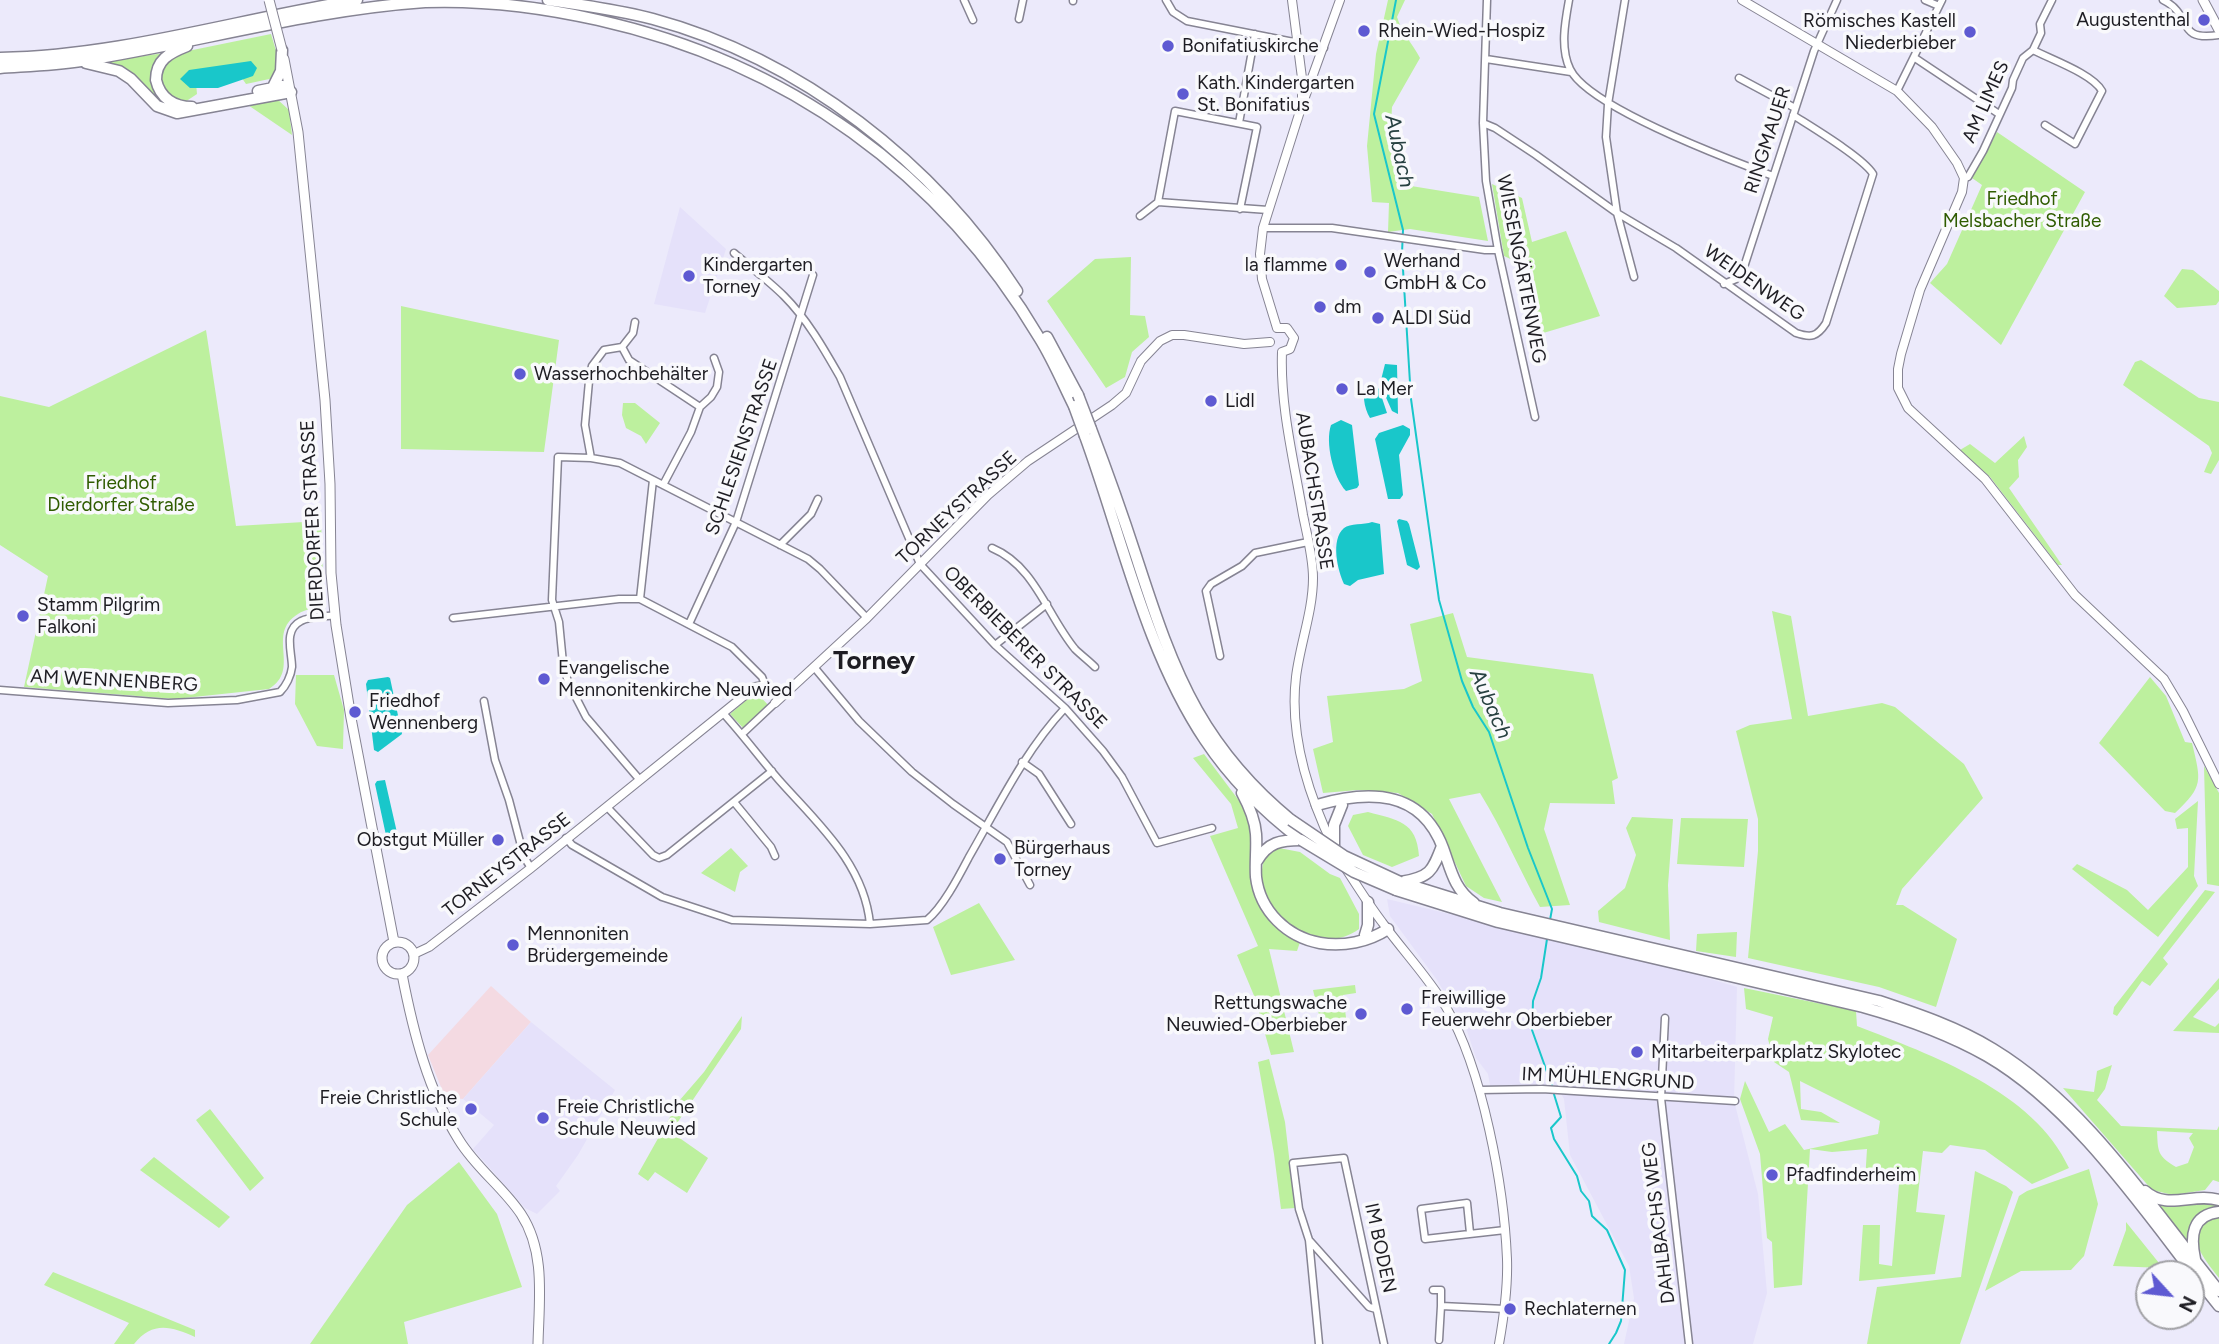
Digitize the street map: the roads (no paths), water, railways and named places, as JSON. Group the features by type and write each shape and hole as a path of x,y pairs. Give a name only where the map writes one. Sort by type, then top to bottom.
{"highway":[{"path":"313,7 332,0"},
{"path":"0,58 117,48 357,0"},
{"path":"548,0 652,19 712,40 768,64 821,96 870,131 930,182 973,230 1009,278 1050,342 1088,433 1163,660 1198,729 1233,776 1271,816 1301,840 1340,864 1398,886 1499,917 1804,988 1879,1001 1926,1017 1992,1048 2023,1069 2062,1102 2121,1168 2194,1260"},
{"path":"0,68 77,62 289,21 383,6 428,2 515,4 647,31 708,52 764,77 814,106 866,142 924,190 1001,279 1041,340 1076,401"},
{"path":"210,37 173,52 161,61 156,80 164,97 177,105 194,107 273,87 283,86 291,92"},
{"path":"273,87 281,71 282,50"},
{"path":"77,62 107,66 119,71 131,79 157,106 177,113 291,92"},
{"path":"1088,433 1117,497 1162,633 1196,708 1233,762 1261,793 1291,820 1344,856 1398,886 1486,910"},
{"path":"1233,776 1254,819 1259,890 1279,923 1312,942 1345,944 1359,942 1388,929"},
{"path":"1317,805 1375,795 1406,804 1430,824 1442,846 1456,885 1465,896 1499,917"},
{"path":"1317,805 1329,809 1354,797"},
{"path":"1334,848 1334,825 1342,805"},
{"path":"1256,863 1268,847 1276,842 1301,840"},
{"path":"1398,886 1432,871 1442,846"},
{"path":"1365,934 1368,925 1368,902"},
{"path":"1345,944 1377,928 1388,929"},
{"path":"1804,988 1921,1025 1965,1045 2012,1072 2041,1096 2093,1149 2219,1306"},
{"path":"2121,1168 2155,1199 2172,1201 2202,1197 2219,1200"},
{"path":"2195,1260 2191,1244 2195,1225 2202,1217 2219,1212"},
{"path":"2205,1274 2219,1291"}],"main road":[{"name":"DIERDORFER STRASSE","path":"269,0 291,92 306,202 325,400 335,615 351,719 394,942"},
{"path":"2203,0 2219,33"},
{"path":"394,942 404,943 414,954 411,969 402,974 387,971 382,962 383,952 394,942"},
{"path":"402,974 415,1035 444,1113 459,1141 520,1213 531,1233 540,1277 538,1344"}],"street":[{"path":"964,0 973,20"},
{"path":"1019,19 1023,0"},
{"path":"1166,0 1173,12 1186,21 1324,48"},
{"path":"1292,0 1302,78 1301,108"},
{"path":"1277,328 1266,300 1262,279 1260,254 1263,228 1301,108 1340,0"},
{"name":"WIESENGÄRTENWEG","path":"1487,0 1483,123 1486,181 1498,250 1535,417"},
{"path":"1569,0 1564,42 1571,72 1590,90 1608,104 1712,153 1773,176"},
{"path":"1625,0 1608,104 1606,137 1618,214 1634,277"},
{"path":"1742,0 1898,91 1933,127 1957,163 1964,178 1962,192 1917,299 1898,369 1898,388 1902,400 2001,497 2075,595 2164,680 2183,711 2219,784"},
{"name":"RINGMAUER","path":"1724,284 1736,279 1743,270 1794,112 1837,0"},
{"path":"1898,91 1941,3 1925,0"},
{"name":"AM LIMES","path":"1964,178 1968,177 1983,151 2023,58 2033,50 2041,33 2040,24 2052,0"},
{"path":"2162,0 2173,5 2191,33 2200,38 2219,33"},
{"path":"1239,123 1255,34"},
{"path":"2033,50 2083,75 2102,90 2074,144 2045,125"},
{"path":"1915,58 1999,114"},
{"path":"1486,59 1571,72"},
{"path":"1739,78 1794,112"},
{"path":"1140,216 1158,202 1175,111 1257,127 1240,209"},
{"name":"WEIDENWEG","path":"1483,123 1516,142 1618,214 1676,248 1796,333 1809,338 1819,334 1826,323 1873,174 1870,168 1794,112"},
{"path":"1158,202 1268,210"},
{"path":"1263,228 1332,228 1498,250"},
{"name":"OBERBIEBERER STRASSE","path":"734,253 784,296 840,377 920,564 995,645 1065,708 1122,777 1157,843 1212,828"},
{"name":"SCHLESIENSTRASSE","path":"689,624 736,522 813,275"},
{"path":"591,458 585,425 592,366 604,350 622,347 633,334 635,322"},
{"path":"1277,328 1287,328 1294,338 1290,349 1282,352 1272,347 1271,334 1277,328"},
{"name":"TORNEYSTRASSE","path":"742,734 867,618 989,495 1028,461 1126,393 1141,361 1160,341 1172,335 1184,335 1244,344 1270,342"},
{"path":"622,347 629,360 700,407"},
{"name":"AUBACHSTRASSE","path":"1282,352 1286,419 1313,578 1308,622 1296,677 1295,700 1303,766 1334,848 1368,902 1449,1012 1461,1037 1479,1090 1494,1159 1505,1230 1505,1309 1499,1344"},
{"path":"663,485 691,432 700,407 717,387 719,372 714,358"},
{"path":"639,779 586,717 568,682 563,663 559,622 552,600 558,457 591,458 620,463 808,559 867,618"},
{"path":"640,599 653,480"},
{"path":"780,545 811,514 818,499"},
{"path":"1220,656 1206,591 1211,584 1242,566 1255,553 1308,541"},
{"path":"992,548 1003,553 1025,572 1075,648 1095,667"},
{"path":"453,618 619,599 640,599 732,648 762,677 766,687 778,695 786,694"},
{"path":"995,645 1047,604"},
{"name":"AM WENNENBERG","path":"0,690 168,703 237,700 280,692 292,669 288,644 293,629 301,621 335,615"},
{"path":"814,667 859,721 912,772 1007,842 1030,885"},
{"name":"TORNEYSTRASSE","path":"414,954 429,947 531,868 755,687 766,687"},
{"path":"484,701 495,760 524,857 531,868"},
{"path":"566,838 572,845 662,897 732,920 870,924 927,920 987,827 1034,743 1065,708"},
{"path":"723,713 844,853 860,883 870,924"},
{"path":"1022,762 1039,774 1071,824"},
{"path":"607,807 659,858 667,856 772,771"},
{"path":"734,802 771,847 775,856"},
{"name":"DAHLBACHS WEG","path":"1665,1018 1661,1098 1689,1344"},
{"name":"IM MÜHLENGRUND","path":"1479,1090 1542,1089 1735,1101"},
{"name":"IM BODEN","path":"1309,1240 1299,1209 1293,1163 1344,1158 1384,1344"},
{"path":"1470,1233 1468,1203 1421,1209 1425,1239 1505,1230"},
{"path":"1309,1240 1369,1307 1377,1309"},
{"path":"1309,1240 1319,1344"},
{"path":"1433,1290 1441,1290 1439,1340"},
{"path":"1441,1306 1505,1309"}],"water":[{"path":"251,61 257,68 253,76 218,88 190,88 180,79 189,70"},
{"path":"1385,364 1397,365 1398,414 1392,411 1380,384"},
{"path":"1368,382 1379,389 1387,413 1370,418 1364,400"},
{"path":"1341,420 1352,425 1359,485 1346,491 1337,477 1329,441 1331,425"},
{"path":"1403,425 1410,429 1410,435 1399,455 1403,495 1400,499 1388,499 1375,439 1379,433"},
{"path":"1399,519 1409,524 1420,567 1417,570 1407,565 1397,521"},
{"path":"1372,522 1380,524 1384,574 1358,580 1350,586 1344,584 1336,556 1340,533 1347,526"},
{"path":"388,677 402,734 378,752 374,750 366,684 368,680"},
{"path":"385,780 398,837 389,841 375,784"}],"waterway":[{"name":"Aubach","path":"1396,0 1374,114 1403,230 1411,399 1439,600 1462,681 1473,707 1489,732 1528,848 1552,909 1550,920"},
{"name":"Aubach","path":"1547,939 1541,978 1533,1001 1532,1030 1552,1086"},
{"name":"Aubach","path":"1553,1091 1561,1117 1551,1128 1554,1139 1577,1176 1581,1191 1589,1201 1592,1216 1607,1230 1625,1270 1621,1321 1609,1344"}],"place":[{"name":"Augustenthal","path":"2204,20"},
{"name":"Rhein-Wied-Hospiz","path":"1364,31"},
{"name":"Römisches Kastell Niederbieber","path":"1970,32"},
{"name":"Bonifatiuskirche","path":"1168,46"},
{"name":"Kath. Kindergarten St. Bonifatius","path":"1183,94"},
{"name":"la flamme","path":"1341,265"},
{"name":"Werhand GmbH & Co","path":"1370,272"},
{"name":"Kindergarten Torney","path":"689,276"},
{"name":"dm","path":"1320,307"},
{"name":"ALDI Süd","path":"1378,318"},
{"name":"Wasserhochbehälter","path":"520,374"},
{"name":"La Mer","path":"1342,389"},
{"name":"Lidl","path":"1211,401"},
{"name":"Stamm Pilgrim Falkoni","path":"23,616"},
{"name":"Evangelische Mennonitenkirche Neuwied","path":"544,679"},
{"name":"Friedhof Wennenberg","path":"355,712"},
{"name":"Obstgut Müller","path":"498,840"},
{"name":"Bürgerhaus Torney","path":"1000,859"},
{"name":"Mennoniten Brüdergemeinde","path":"513,945"},
{"name":"Freiwillige Feuerwehr Oberbieber","path":"1407,1009"},
{"name":"Rettungswache Neuwied-Oberbieber","path":"1361,1014"},
{"name":"Mitarbeiterparkplatz Skylotec","path":"1637,1052"},
{"name":"Freie Christliche Schule","path":"471,1109"},
{"name":"Freie Christliche Schule Neuwied","path":"543,1118"},
{"name":"Pfadfinderheim","path":"1772,1175"},
{"name":"Rechlaternen","path":"1510,1309"}],"district":[{"name":"Torney","path":"874,661"}],"park label":[{"name":"Friedhof Melsbacher Straße","path":"2022,210"},
{"name":"Friedhof Dierdorfer Straße","path":"121,494"}]}
